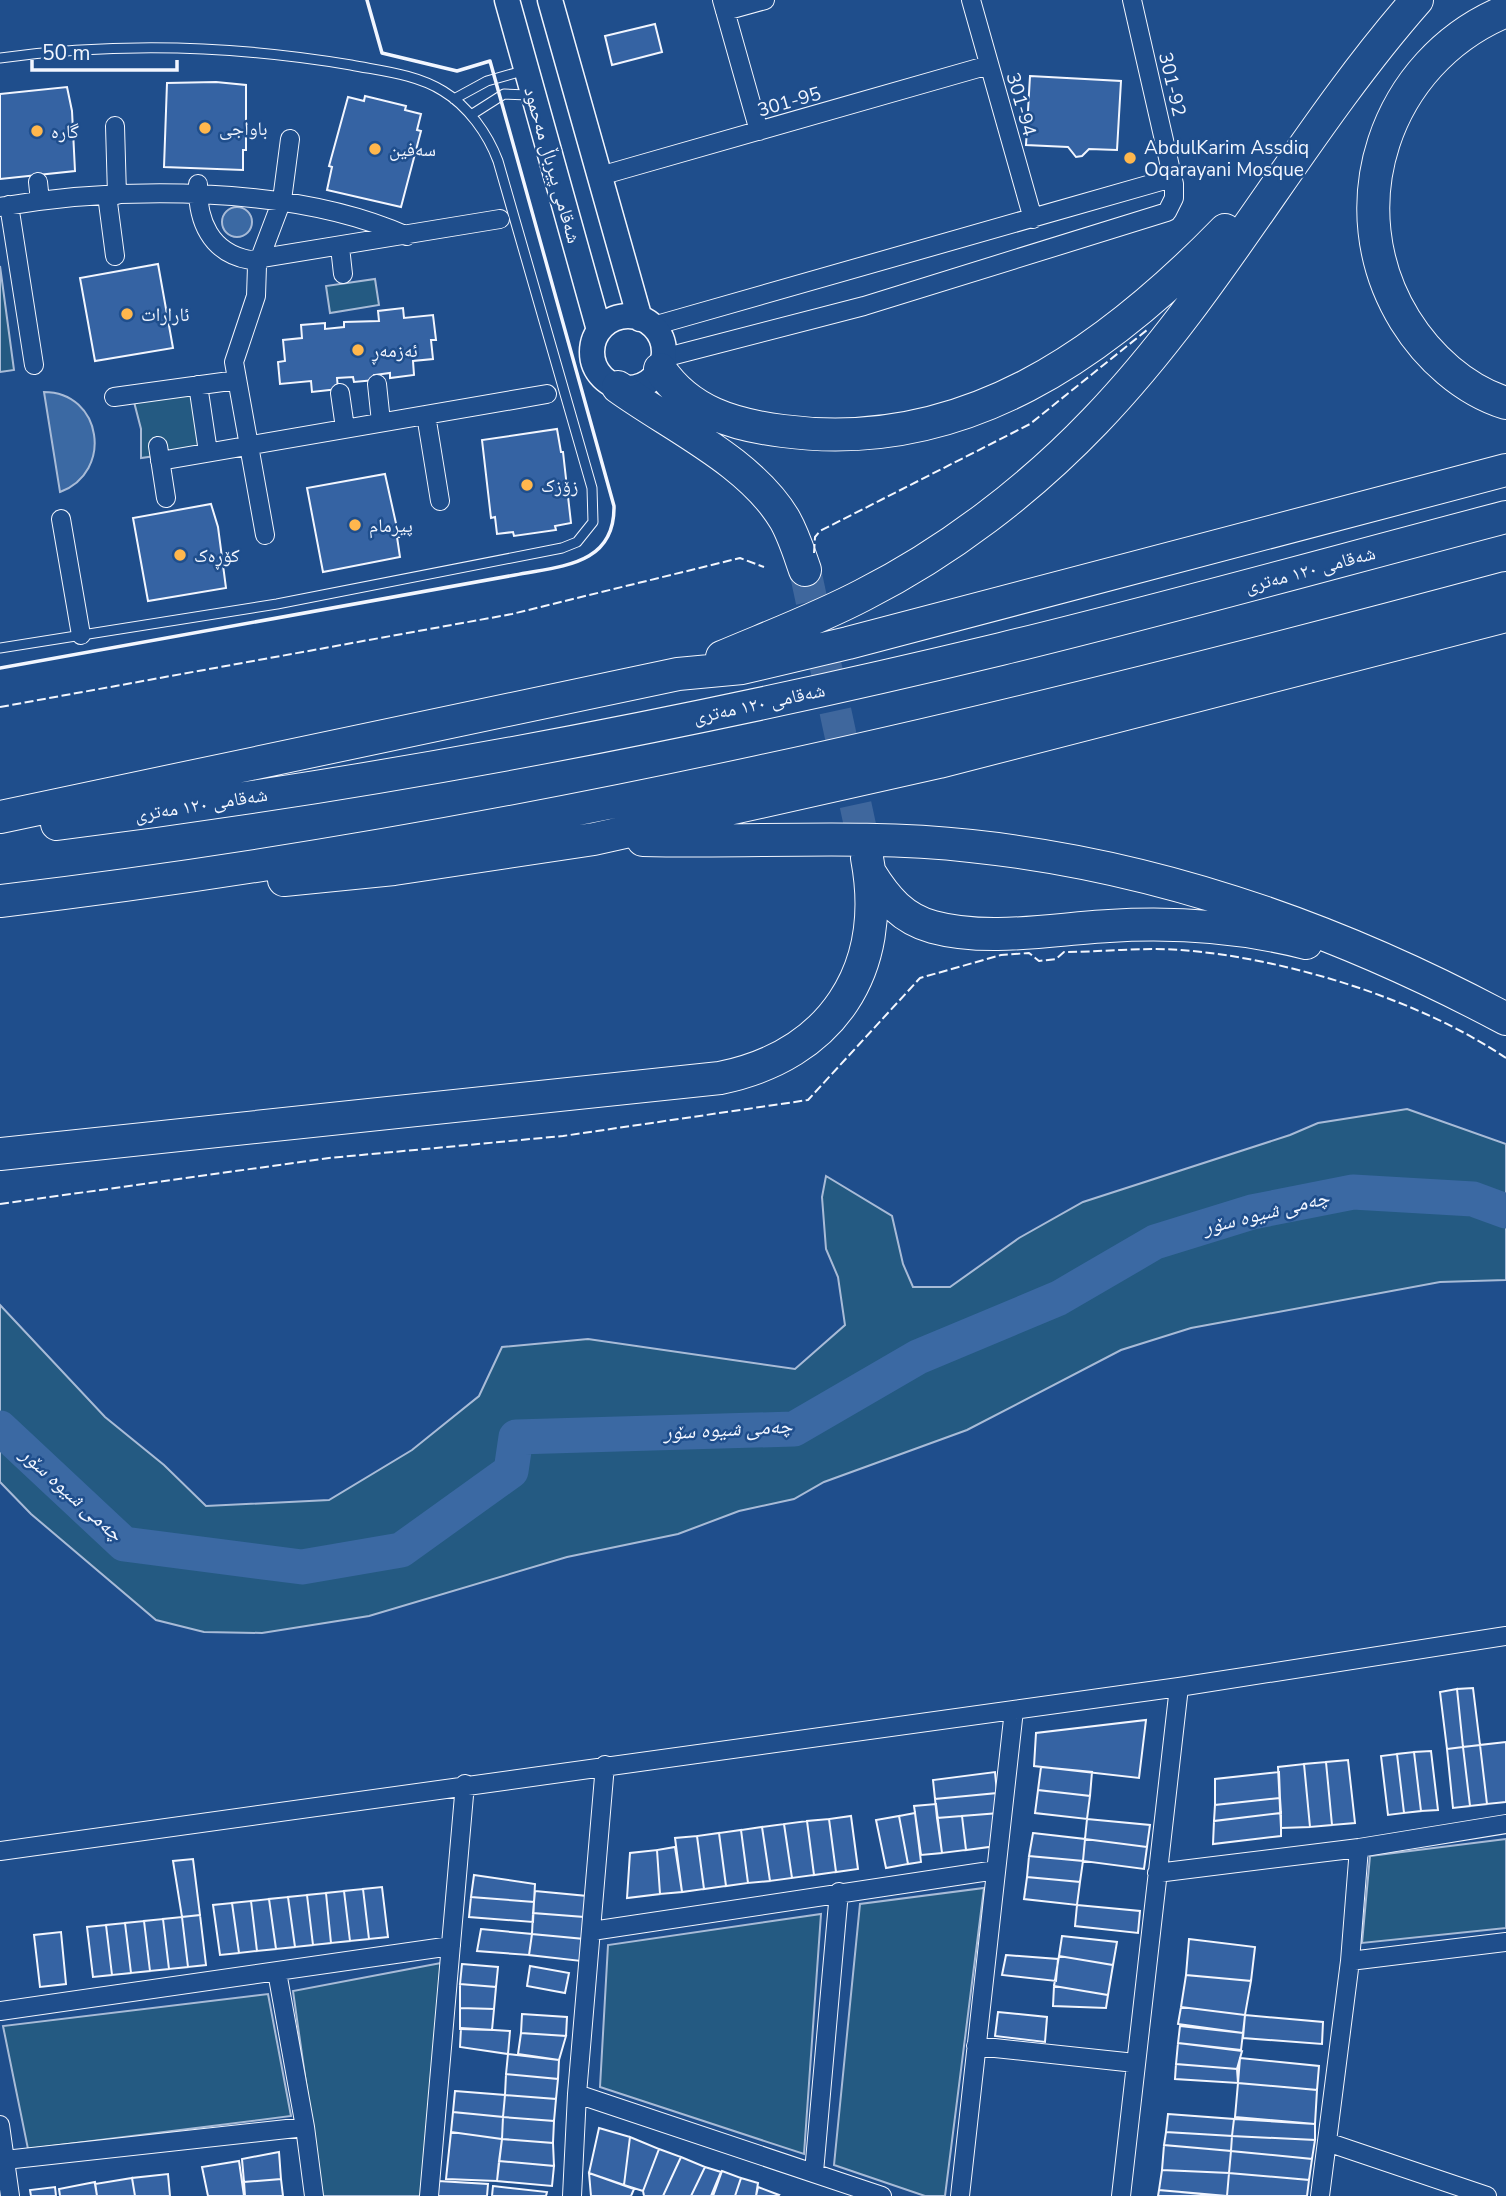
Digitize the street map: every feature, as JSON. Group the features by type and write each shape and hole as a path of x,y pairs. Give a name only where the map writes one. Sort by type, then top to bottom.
{"highway":[{"path":"662,363 686,398 711,414 759,428 797,433 881,433 940,422 985,407 1083,354 1161,291 1237,217 1417,0"},
{"path":"1506,11 1464,33 1439,52 1418,76 1399,102 1387,129 1376,160 1373,185 1376,246 1382,273 1399,311 1426,350 1444,367 1470,385 1506,403"},
{"path":"678,674 864,595 942,548 1041,473 1095,421 1143,367 1341,93"},
{"path":"618,387 733,465 762,490 785,520 805,570"},
{"path":"0,817 678,674 742,668 848,643 1506,470"},
{"name":"شەقامی ١٢٠ مەتری","path":"0,831 147,813 389,775 723,711 1001,649 1506,517"},
{"path":"0,901 153,881 490,825 683,789 1035,709 1506,588"},
{"path":"153,881 275,882 394,869 594,839 939,762 1506,616"},
{"path":"594,839 885,841 969,845 1080,861 1189,886 1295,921 1466,997 1506,1019"},
{"path":"0,1154 706,1079 750,1071 778,1059 812,1036 852,989 870,938 868,866 897,909 923,923 951,931 982,933 1114,925 1201,927 1288,938 1397,965"},
{"path":"0,912 47,895"}],"main road":[{"name":"شەقامی پیرباڵ مەحمود","path":"506,0 599,330 591,349 595,369 610,384 618,387"},
{"path":"550,0 600,176 647,322 662,341 662,363 654,377 639,387 618,387"},
{"path":"599,330 618,317 647,322"}],"street":[{"path":"759,131 723,5 765,0"},
{"name":"301-94","path":"971,0 1033,219"},
{"name":"301-92","path":"1132,0 1172,178"},
{"name":"301-95","path":"600,176 989,65"},
{"path":"114,126 112,195 115,256"},
{"path":"265,535 237,380 235,351 256,296 259,261 281,203 290,139"},
{"path":"647,322 1033,219 1172,178 1174,198 1167,212 1159,217 662,363"},
{"path":"38,182 40,201"},
{"path":"198,189 199,211 207,233 233,256 259,261 500,219"},
{"path":"34,365 4,206 198,189 281,203 330,204 360,211 407,236"},
{"path":"340,247 343,274"},
{"path":"114,397 237,380"},
{"path":"377,384 381,422"},
{"path":"198,385 208,452"},
{"path":"340,393 345,428"},
{"path":"166,498 159,453 208,452 547,394"},
{"path":"426,415 440,500"},
{"path":"61,519 81,635"},
{"path":"0,1851 465,1784 1179,1687 1506,1636"},
{"path":"1121,2196 1179,1687"},
{"path":"960,2196 1014,1710"},
{"path":"572,2196 577,2094 605,1765"},
{"path":"429,2196 465,1784"},
{"path":"1157,1873 1359,1848 1506,1824"},
{"path":"1320,2196 1350,1961 1359,1848"},
{"path":"592,1931 996,1870"},
{"path":"814,2172 839,1892"},
{"path":"1350,1961 1506,1942"},
{"path":"0,2011 452,1946"},
{"path":"277,1972 305,2127 314,2196"},
{"path":"976,2046 1135,2063"},
{"path":"577,2094 882,2196"},
{"path":"0,2126 10,2196"},
{"path":"5,2160 305,2127"},
{"path":"1327,2142 1487,2196"}],"lane":[{"path":"0,58 112,46 239,50 304,57 403,75 432,85 454,99 471,116 499,161 584,457 594,510 593,522 586,534 577,542 562,548 276,604 0,648"},
{"path":"454,99 487,81 527,70"},
{"path":"471,116 504,94 534,97"}],"shaded area":[{"path":"237,207 248,211 252,222 248,233 237,237 226,233 222,222 226,211"},
{"path":"0,266 14,370 0,372"},
{"path":"375,279 379,305 330,313 326,286"},
{"path":"195,390 205,449 141,458 141,429 133,398"},
{"path":"44,392 64,395 79,405 89,418 94,434 94,452 88,468 77,482 60,492"},
{"path":"1407,1109 1506,1144 1506,1280 1440,1282 1191,1328 1121,1350 967,1430 824,1482 794,1499 739,1511 678,1534 567,1557 369,1616 262,1633 204,1632 156,1620 31,1514 0,1482 0,1305 105,1417 164,1465 206,1506 329,1500 412,1450 479,1396 502,1347 588,1339 795,1369 845,1325 838,1277 826,1249 822,1197 826,1176 892,1216 903,1264 913,1287 950,1287 1019,1238 1083,1202 1290,1135 1318,1123"},
{"path":"1506,1839 1506,1928 1362,1943 1370,1856"},
{"path":"984,1888 945,2196 925,2196 834,2165 860,1904"},
{"path":"821,1914 804,2154 600,2087 608,1945"},
{"path":"441,1963 427,2196 322,2196 293,1991"},
{"path":"268,1994 291,2116 28,2149 3,2026"}],"building":[{"path":"655,24 662,52 612,65 605,36"},
{"path":"1030,76 1121,81 1117,150 1089,149 1082,156 1076,157 1068,147 1026,145"},
{"name":"باواجی","path":"216,82 246,85 246,150 243,150 243,170 164,167 167,83"},
{"name":"گارە","path":"67,87 72,111 75,171 0,179 0,94"},
{"name":"سەفین","path":"365,96 406,106 405,110 421,114 417,130 421,131 401,207 327,190 332,167 329,166 348,97 364,101"},
{"name":"ئارارات","path":"158,264 173,348 95,361 80,278"},
{"name":"ئەزمەڕ","path":"403,308 404,318 433,315 436,340 431,340 433,359 413,361 414,375 390,378 390,373 374,375 375,380 354,382 353,377 337,378 338,389 312,392 311,381 280,384 278,362 285,361 283,340 302,338 301,325 325,323 325,329 344,327 344,322 379,321 378,311"},
{"name":"زۆزک","path":"557,429 563,452 571,523 555,526 556,530 514,536 513,532 497,534 495,517 491,518 482,440"},
{"name":"پیرمام","path":"385,474 399,537 400,557 323,572 307,488"},
{"name":"کۆڕەک","path":"211,504 218,527 226,588 148,601 133,518"},
{"path":"1473,1688 1480,1745 1463,1747 1457,1689"},
{"path":"1457,1689 1463,1747 1447,1749 1440,1692"},
{"path":"1146,1720 1139,1778 1034,1766 1036,1733"},
{"path":"1506,1742 1506,1802 1487,1804 1480,1745"},
{"path":"1480,1745 1487,1804 1470,1806 1463,1747"},
{"path":"1463,1747 1470,1806 1453,1808 1447,1749"},
{"path":"1431,1751 1438,1810 1421,1811 1414,1752"},
{"path":"1414,1752 1421,1811 1404,1813 1397,1754"},
{"path":"1397,1754 1404,1813 1388,1815 1381,1756"},
{"path":"1348,1760 1355,1823 1332,1825 1326,1762"},
{"path":"1326,1762 1332,1825 1310,1827 1304,1764"},
{"path":"1304,1764 1310,1827 1281,1828 1278,1767"},
{"path":"1041,1767 1092,1772 1090,1796 1038,1790"},
{"path":"995,1772 997,1793 935,1799 933,1780"},
{"path":"1279,1772 1280,1798 1215,1805 1215,1779"},
{"path":"1038,1790 1090,1796 1087,1819 1035,1813"},
{"path":"997,1793 999,1813 937,1818 935,1799"},
{"path":"1280,1798 1281,1813 1214,1821 1215,1805"},
{"path":"936,1804 942,1853 921,1855 914,1806"},
{"path":"915,1813 921,1862 908,1864 899,1816"},
{"path":"999,1813 996,1846 966,1850 962,1816"},
{"path":"1281,1813 1281,1836 1213,1844 1214,1821"},
{"path":"851,1816 858,1869 836,1872 829,1819"},
{"path":"899,1816 908,1864 886,1868 876,1820"},
{"path":"962,1816 966,1850 942,1853 937,1818"},
{"path":"829,1819 836,1872 814,1875 807,1821"},
{"path":"1087,1819 1150,1825 1147,1847 1085,1839"},
{"path":"807,1821 814,1875 792,1878 784,1824"},
{"path":"784,1824 792,1878 770,1881 762,1827"},
{"path":"762,1827 770,1881 748,1883 741,1830"},
{"path":"741,1830 748,1883 726,1886 719,1833"},
{"path":"719,1833 726,1886 704,1889 697,1836"},
{"path":"1033,1833 1085,1839 1083,1861 1029,1856"},
{"path":"697,1836 704,1889 682,1892 675,1838"},
{"path":"1085,1839 1147,1847 1144,1869 1083,1861"},
{"path":"675,1847 682,1892 660,1894 657,1850"},
{"path":"657,1850 660,1894 627,1898 630,1853"},
{"path":"1029,1856 1083,1861 1080,1882 1027,1877"},
{"path":"193,1859 200,1915 182,1917 173,1861"},
{"path":"474,1875 535,1884 534,1902 471,1897"},
{"path":"1027,1877 1080,1882 1077,1905 1024,1899"},
{"path":"382,1887 388,1937 369,1939 363,1889"},
{"path":"363,1889 369,1939 350,1941 344,1891"},
{"path":"344,1891 350,1941 331,1943 326,1893"},
{"path":"535,1891 587,1896 584,1917 533,1913"},
{"path":"326,1893 331,1943 313,1945 307,1895"},
{"path":"307,1895 313,1945 295,1947 288,1897"},
{"path":"288,1897 295,1947 276,1949 269,1899"},
{"path":"471,1897 534,1902 533,1922 469,1917"},
{"path":"269,1899 276,1949 257,1951 251,1901"},
{"path":"251,1901 257,1951 239,1953 232,1903"},
{"path":"232,1903 239,1953 220,1955 213,1905"},
{"path":"1077,1905 1140,1911 1138,1933 1075,1926"},
{"path":"533,1913 584,1917 584,1939 532,1934"},
{"path":"200,1915 206,1965 188,1967 182,1917"},
{"path":"182,1917 188,1967 169,1969 163,1919"},
{"path":"163,1919 169,1969 150,1971 144,1921"},
{"path":"144,1921 150,1971 131,1973 125,1923"},
{"path":"125,1923 131,1973 112,1975 106,1925"},
{"path":"106,1925 112,1975 93,1977 87,1927"},
{"path":"481,1929 532,1934 529,1955 477,1951"},
{"path":"61,1932 66,1984 40,1987 34,1935"},
{"path":"532,1934 584,1939 581,1961 529,1955"},
{"path":"1062,1936 1117,1942 1113,1965 1059,1956"},
{"path":"1189,1939 1255,1947 1251,1981 1186,1975"},
{"path":"1006,1955 1058,1959 1056,1981 1002,1975"},
{"path":"1059,1956 1113,1965 1108,1995 1054,1986"},
{"path":"462,1964 498,1967 496,1987 460,1984"},
{"path":"530,1966 569,1973 565,1993 527,1986"},
{"path":"1186,1975 1251,1981 1245,2015 1181,2007"},
{"path":"460,1984 496,1987 494,2009 460,2008"},
{"path":"1054,1986 1108,1995 1106,2008 1053,2006"},
{"path":"1181,2007 1245,2015 1243,2033 1178,2024"},
{"path":"460,2008 494,2009 492,2030 460,2029"},
{"path":"998,2012 1047,2017 1045,2042 995,2036"},
{"path":"522,2014 567,2017 566,2036 521,2033"},
{"path":"1245,2015 1323,2022 1322,2044 1243,2038"},
{"path":"1180,2026 1243,2033 1241,2050 1178,2043"},
{"path":"461,2028 510,2031 508,2054 460,2047"},
{"path":"521,2033 566,2036 559,2060 518,2054"},
{"path":"1178,2043 1242,2051 1237,2069 1176,2064"},
{"path":"508,2054 559,2060 558,2079 506,2074"},
{"path":"1240,2058 1319,2066 1317,2090 1238,2083"},
{"path":"1176,2064 1237,2069 1238,2083 1175,2079"},
{"path":"506,2074 558,2079 556,2099 505,2095"},
{"path":"1238,2083 1317,2090 1315,2124 1235,2117"},
{"path":"455,2091 505,2095 503,2117 453,2112"},
{"path":"505,2095 556,2099 554,2121 503,2117"},
{"path":"453,2112 503,2117 502,2139 451,2132"},
{"path":"1168,2114 1234,2119 1232,2136 1166,2132"},
{"path":"503,2117 554,2121 553,2143 502,2139"},
{"path":"1234,2119 1315,2124 1315,2140 1232,2136"},
{"path":"599,2128 630,2137 624,2185 589,2173"},
{"path":"451,2132 502,2139 497,2181 446,2179"},
{"path":"1166,2132 1232,2136 1231,2151 1164,2145"},
{"path":"1232,2136 1315,2140 1312,2159 1231,2151"},
{"path":"630,2137 659,2149 643,2191 624,2185"},
{"path":"502,2139 553,2143 554,2166 499,2161"},
{"path":"1164,2145 1231,2151 1229,2173 1162,2170"},
{"path":"659,2149 681,2157 663,2196 644,2196 643,2191"},
{"path":"1231,2151 1312,2159 1309,2180 1229,2173"},
{"path":"279,2152 281,2179 244,2182 242,2159"},
{"path":"681,2157 705,2167 691,2196 663,2196"},
{"path":"239,2161 244,2196 208,2196 202,2167"},
{"path":"499,2161 554,2166 552,2186 497,2181"},
{"path":"705,2167 721,2172 711,2196 691,2196"},
{"path":"1162,2170 1229,2173 1227,2196 1159,2190"},
{"path":"722,2171 741,2178 735,2196 713,2196"},
{"path":"589,2173 634,2189 631,2196 591,2196"},
{"path":"1229,2173 1309,2180 1307,2196 1227,2196"},
{"path":"168,2174 170,2196 135,2196 132,2178"},
{"path":"132,2178 135,2196 97,2196 95,2184"},
{"path":"741,2178 758,2183 756,2196 735,2196"},
{"path":"281,2179 283,2196 245,2196 244,2182"},
{"path":"438,2181 488,2184 487,2196 436,2196"},
{"path":"95,2182 97,2196 60,2196 59,2189"},
{"path":"493,2186 547,2192 546,2196 492,2196"},
{"path":"55,2187 56,2196 31,2196 30,2190"},
{"path":"758,2187 779,2195 756,2196"},
{"path":"1159,2190 1222,2196 1158,2196"}],"waterway":[{"name":"چەمی شیوە سۆر","path":"0,1428 124,1544 302,1567 401,1550 511,1471 516,1437 794,1429 918,1357 1059,1298 1155,1242 1252,1212 1353,1192 1473,1199 1506,1211"}],"tunnel":[{"path":"805,570 867,858"}],"fence":[{"path":"814,553 815,537 820,531 1030,424 1147,330"},
{"path":"0,707 512,614 740,558 764,567"},
{"path":"0,1204 329,1158 563,1136 808,1100 920,978 1001,955 1029,953 1039,961 1056,959 1064,952 1167,949 1263,962 1307,972 1392,1000 1433,1017 1506,1058"}],"wall":[{"path":"0,668 550,569 582,560 595,552 605,541 612,526 614,506 490,61 457,71 382,53 367,0"}],"place":[{"name":"باواجی","path":"205,128"},
{"name":"گارە","path":"37,131"},
{"name":"سەفین","path":"375,149"},
{"name":"AbdulKarim Assdiq Oqarayani Mosque","path":"1130,158"},
{"name":"ئارارات","path":"127,314"},
{"name":"ئەزمەڕ","path":"358,350"},
{"name":"زۆزک","path":"527,485"},
{"name":"پیرمام","path":"355,525"},
{"name":"کۆڕەک","path":"180,555"}]}
